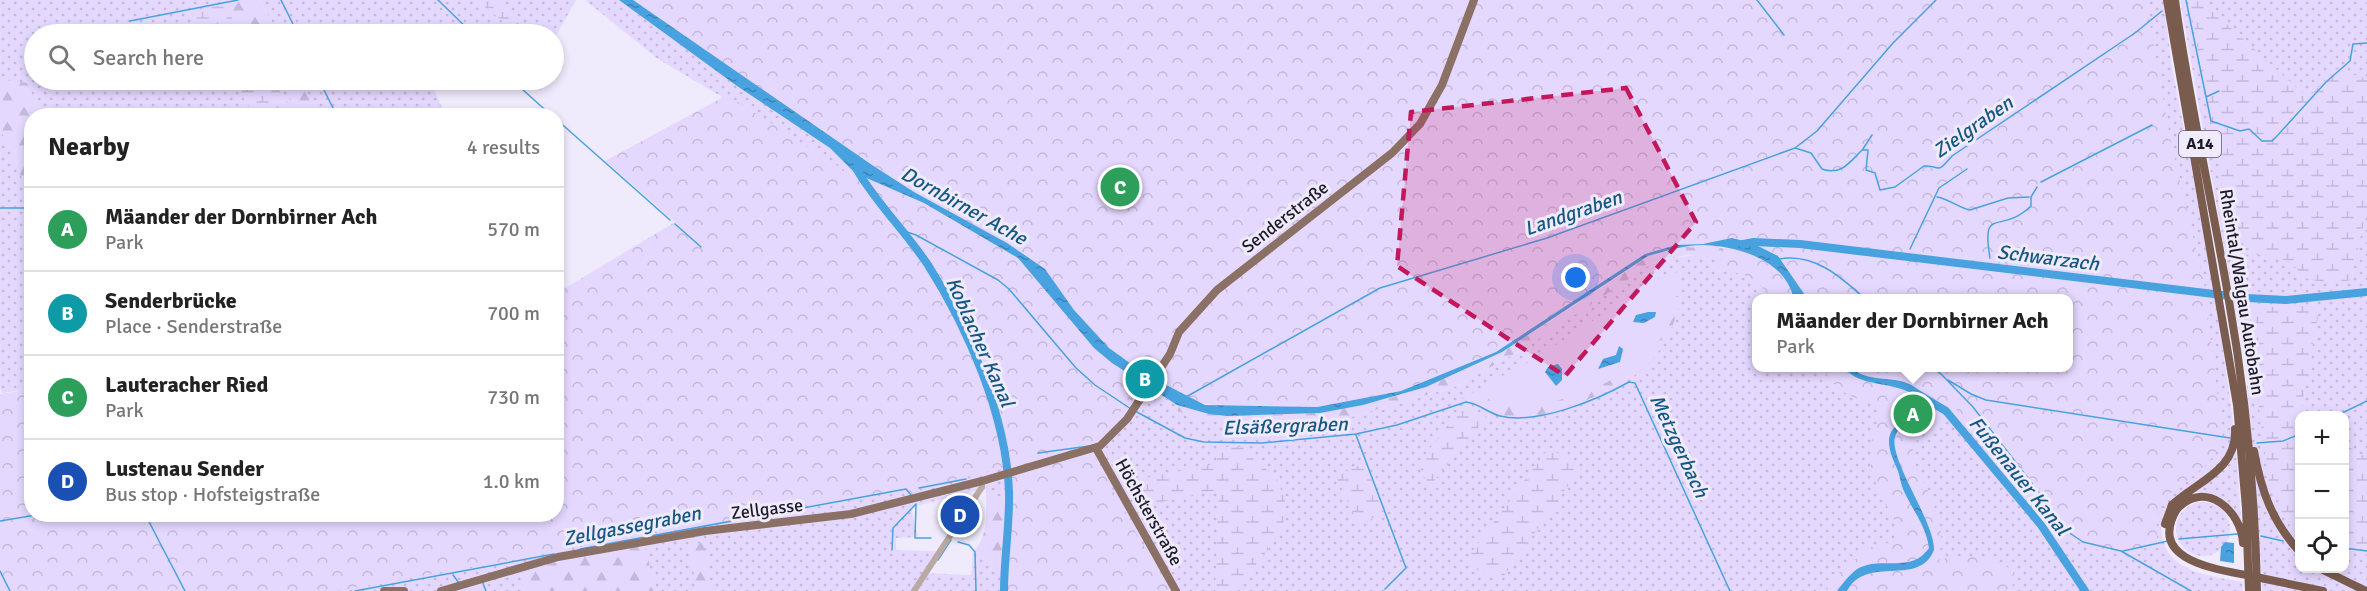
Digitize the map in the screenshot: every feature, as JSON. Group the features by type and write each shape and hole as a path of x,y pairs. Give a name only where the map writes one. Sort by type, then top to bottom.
{"highway":[{"name":"Rheintal/Walgau Autobahn","path":"2167,0 2223,287"},
{"name":"Rheintal/Walgau Autobahn","path":"2175,0 2241,403 2253,502 2257,591"},
{"name":"Rheintal/Walgau Autobahn","path":"2241,403 2248,591"},
{"path":"2295,546 2277,524 2263,494 2248,406 2241,403 2234,443 2223,467 2174,507 2165,520 2164,537 2174,556 2184,563 2212,573 2296,591"},
{"path":"2248,591 2243,538 2231,511 2221,501 2204,496 2188,499 2174,507 2170,522 2171,539 2180,554 2188,560 2212,568 2324,591"},
{"path":"2329,573 2366,591"}],"main road":[{"name":"Senderstraße","path":"1096,448 1136,407 1164,363 1179,332 1217,290 1392,153 1420,124 1442,85 1474,0"},
{"name":"Zellgasse","path":"441,591 558,557 705,531 830,518 982,481 1096,448"},
{"name":"Höchsterstraße","path":"1096,448 1176,591"},
{"path":"384,591 404,591"}],"street":[{"path":"914,591 982,487 982,481"}],"highlighted area":[{"path":"1626,88 1696,222 1565,376 1397,266 1411,112"}],"green space":[{"path":"0,0 237,0 224,5 236,24 24,24 24,90 434,90 442,108 24,108 24,390 2,393 0,386"},
{"path":"237,0 259,0 273,24 236,24 223,5"},
{"path":"259,0 576,0 563,24 273,24"},
{"path":"476,0 495,0 526,24 506,24"},
{"path":"585,0 619,0 737,86 830,148 855,173 1177,405 1178,411 1198,420 1351,417 1457,386 1528,346 1640,269 1681,257 1710,256 1751,264 1785,294 1752,294 1752,372 1847,372 1897,400 1905,441 1939,395 2050,372 2073,372 2073,294 2061,294 1475,0 2164,0 2171,62 2215,289 2233,421 2230,445 2222,462 2208,476 2172,502 2163,518 2162,534 2165,547 2181,565 2205,574 2242,582 2243,591 1179,591 1095,450 1174,591 1006,591 1006,501 983,489 911,507 918,537 896,538 896,550 937,551 923,573 971,575 973,552 1002,570 1001,591 0,591 29,522 231,522 604,537 727,100 658,59"},
{"path":"626,0 2146,0 2170,138 2204,283 2223,440 2207,464 2176,488 2162,504 2158,514 2158,545 2124,552 2104,551 2094,549 2072,538 2064,543 1955,407 1916,441 1911,455 1939,520 1941,547 1937,560 1977,557 1996,561 2014,572 2012,591 1824,591 1835,576 1869,548 1892,542 1898,533 1897,525 1879,493 1871,467 1871,442 1882,408 1878,404 1853,397 1839,389 1826,372 2073,372 2073,294 1768,294 1747,276 1715,269 1719,254 1726,247 1665,248 1645,254 1496,352 1401,391 1317,407 1219,406 1197,402 1146,375 1098,443 1095,457 1133,528 1171,591 1000,591 1005,481 1001,468 920,489 920,493 913,495 907,489 336,591 0,591 0,394 24,390 24,522 564,522 564,289 675,222 605,161 727,95 857,178 863,171"},
{"path":"2180,0 2367,0 2367,591 2262,591 2246,369"},
{"path":"2189,0 2200,0 2308,98 2336,69 2367,79 2367,209 2351,280 2315,281 2302,277 2297,269 2282,259 2263,255 2235,256"},
{"path":"223,5 236,24 195,24 187,12"},
{"path":"0,79 24,83 24,90 30,90 38,108 24,108 24,183 0,129"},
{"path":"238,90 279,90 291,108 250,108"},
{"path":"306,90 316,108 293,108 289,92"},
{"path":"1703,245 1726,249 1752,264 1686,255 1653,263 1528,346 1457,386 1351,417 1237,424 1198,420 1178,411 1177,405 1231,414 1285,414 1339,409 1388,398 1434,383 1478,363 1521,339 1648,256 1673,249"},
{"path":"1684,270 1662,336 1650,355 1640,364 1586,391 1545,404 1514,408 1488,399 1495,380 1541,355 1654,280"},
{"path":"1675,297 1681,297 1675,320 1656,355 1629,380 1593,398 1552,412 1525,418 1503,416 1466,402 1462,397 1535,365 1584,391 1603,384 1632,367 1654,347 1669,317"},
{"path":"2245,304 2284,308 2320,305 2301,411 2295,411 2295,533 2283,515 2269,483"},
{"path":"1462,407 1487,417 1429,487 1418,464"},
{"path":"2236,445 2241,520 2221,499 2209,494 2193,492 2227,468"},
{"path":"1222,447 1246,447 1247,454 1276,477 1285,499 1283,531 1235,591 1215,591 1219,490 1133,508 1119,483 1215,464"},
{"path":"1549,447 1580,469 1501,580 1485,575 1474,567 1468,557"},
{"path":"2349,447 2367,458 2367,550 2349,548"},
{"path":"1365,463 1384,512 1359,526 1336,476"},
{"path":"986,490 1006,501 1002,570 973,552 982,539 984,531"},
{"path":"2198,502 2208,502 2218,506 2226,514 2230,529 2226,544 2218,552 2208,556 2198,556 2188,552 2180,544 2176,534 2176,524 2180,514 2188,506"},
{"path":"644,542 656,591 526,591 517,568"},
{"path":"704,542 712,591 697,591 689,545"},
{"path":"483,577 488,591 443,591"}],"water":[{"path":"619,0 633,0 872,165 914,192 1007,243 1045,269 1074,310 1109,348 1145,374 1205,405 1317,407 1401,391 1496,352 1645,254 1676,245 1703,244 1732,238 1752,243 1778,256 1804,294 1792,294 1788,283 1780,273 1757,257 1744,252 1716,246 1682,247 1648,256 1502,352 1426,387 1363,405 1320,413 1227,416 1209,414 1177,405 1112,363 1094,348 1018,258 924,203 855,173 830,148 737,86"},
{"path":"1656,312 1655,317 1644,323 1633,322 1636,315"},
{"path":"1619,346 1623,349 1620,362 1598,369 1603,359 1616,355"},
{"path":"1558,364 1562,369 1562,380 1556,386 1545,372 1548,367"},
{"path":"1849,372 1858,372 1871,377 1903,382 1913,386 1925,396 1921,396 1908,423 1897,432 1895,444 1903,472 1927,523 1934,550 1927,561 1917,567 1867,574 1856,580 1847,591 1837,591 1851,574 1861,567 1914,560 1922,556 1929,548 1922,525 1903,489 1889,445 1893,429 1911,409 1913,394 1895,387 1866,381"},
{"path":"2225,542 2234,543 2234,563 2220,561 2221,547"}],"waterway":[{"path":"130,21 238,0"},
{"path":"281,0 293,24"},
{"path":"438,0 463,24"},
{"path":"1757,0 1784,35"},
{"name":"Landgraben","path":"1186,397 1380,288 1547,238 1795,148 1817,131 1893,43 1936,0"},
{"path":"2186,0 2211,121 2240,131 2249,129 2262,141 2272,141 2326,82 2350,61 2353,44 2367,43"},
{"name":"Zielgraben","path":"1795,148 1811,153 1822,169 1829,171 1845,167 1862,150 1868,150 1866,170 1875,173 1880,190 1895,187 1924,166 1940,168 1952,156 2135,33 2162,11"},
{"path":"324,90 333,108"},
{"path":"523,90 543,108"},
{"path":"2206,97 2219,91"},
{"path":"2041,182 2152,125"},
{"path":"564,126 670,220"},
{"path":"1863,149 1872,135"},
{"path":"1910,249 1939,188 1967,169"},
{"name":"Koblacher Kanal","path":"857,170 873,195 928,265 943,290 970,344 993,403 1001,432 1009,491 1004,591"},
{"path":"1990,258 1988,231 1991,226 2020,215 2031,206 2031,197 2037,187"},
{"path":"1937,197 1970,210 2008,198 2029,197"},
{"path":"0,208 24,208"},
{"path":"675,224 701,247"},
{"name":"Elsäßergraben","path":"901,230 916,235 998,280 1009,289 1076,368 1095,385 1131,409"},
{"name":"Schwarzach","path":"1743,244 1754,242 1800,244 2247,298 2286,300 2367,292"},
{"path":"1779,259 1804,259 1815,263 1836,274 1860,294"},
{"path":"1939,372 1942,375"},
{"path":"1943,376 1973,407 2071,534 2083,542 2121,551 2191,591"},
{"path":"1948,380 1986,400 2230,438"},
{"name":"Metzgerbach","path":"1135,411 1185,438 1204,442 1262,443 1356,434 1397,425 1466,402 1500,416 1531,417 1566,409 1601,396 1629,382 1635,383 1730,591"},
{"name":"Fußenauer Kanal","path":"1916,393 1946,411 2041,525 2085,591"},
{"path":"2346,411 2367,401"},
{"name":"Elsäßergraben","path":"1356,435 1406,568 1385,589"},
{"path":"2257,443 2283,441 2295,436"},
{"path":"1038,453 1089,446"},
{"path":"919,488 966,479"},
{"name":"Zellgassegraben","path":"580,549 906,489 911,495"},
{"path":"892,550 893,528 916,504"},
{"name":"Landgraben","path":"916,505 915,538 931,538"},
{"path":"0,521 24,517"},
{"path":"149,522 185,591"},
{"path":"2179,539 2237,534"},
{"path":"2261,536 2283,541"},
{"path":"938,560 951,540"},
{"path":"2123,551 2168,541"},
{"name":"Landgraben","path":"958,542 969,545 975,552 976,591"},
{"path":"2349,549 2367,551"},
{"name":"Zellgassegraben","path":"355,591 554,554"},
{"path":"0,571 10,591"},
{"path":"453,575 459,583"},
{"path":"482,581 486,591"}],"place":[{"name":"Lauteracher Ried","path":"1120,187"},
{"name":"Senderbrücke","path":"1145,379"},
{"name":"Mäander der Dornbirner Ach","path":"1913,414"},
{"name":"Lustenau Sender","path":"960,515"}],"water label":[{"name":"Dornbirner Ache","path":"964,206"}]}
